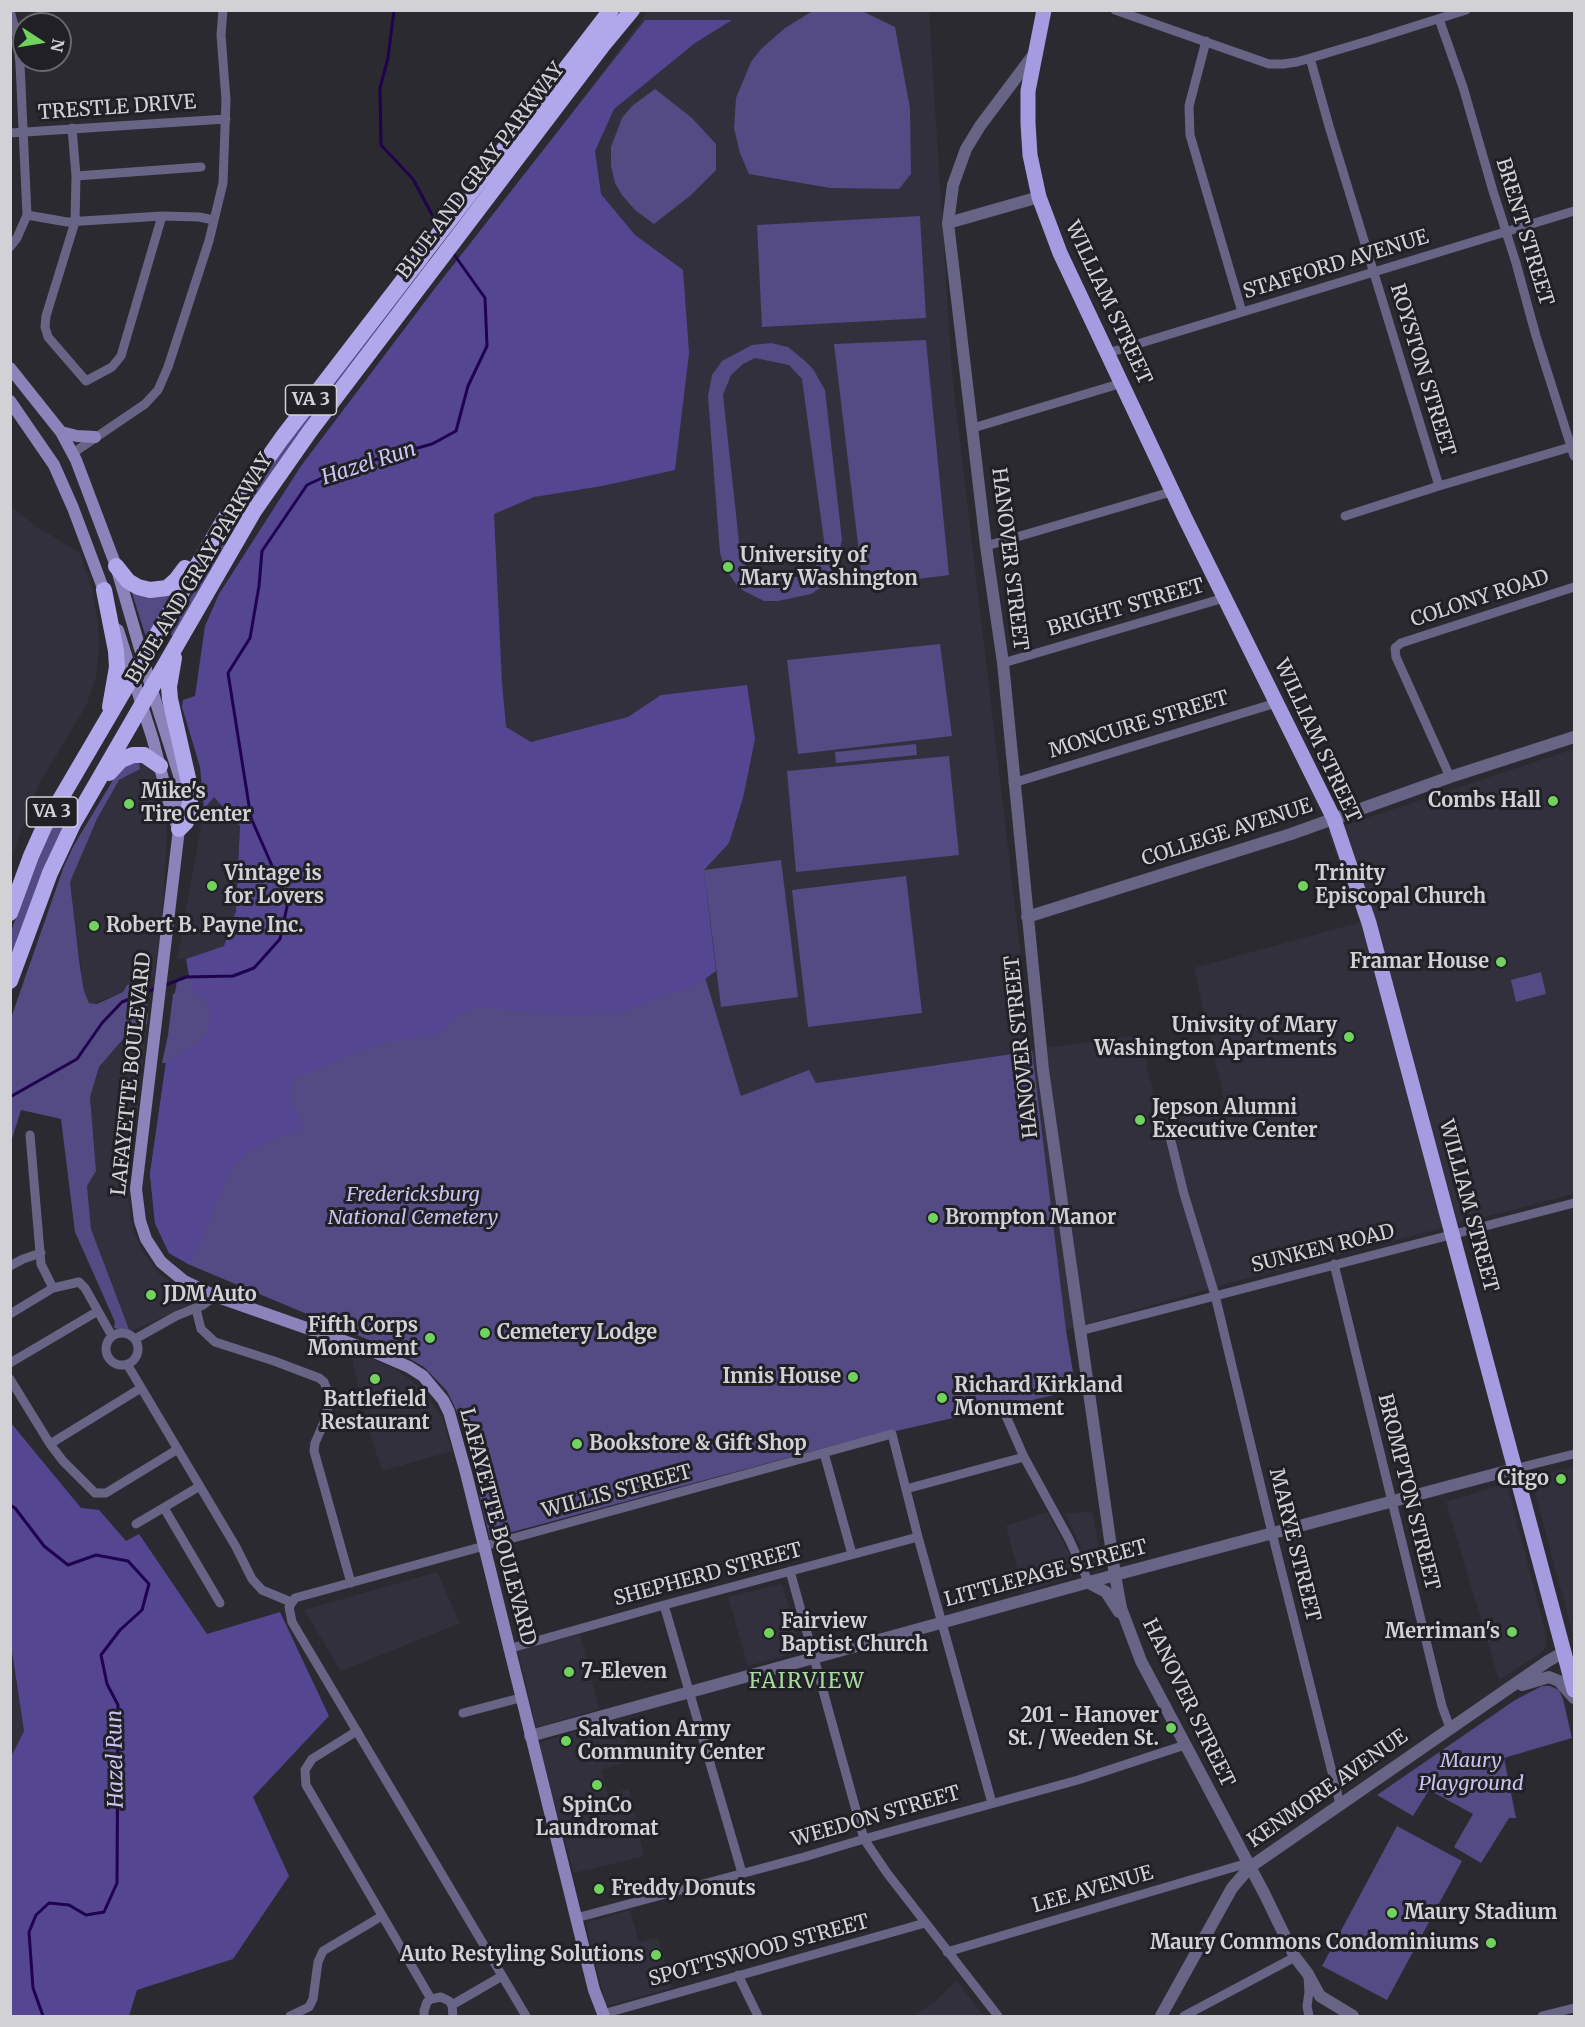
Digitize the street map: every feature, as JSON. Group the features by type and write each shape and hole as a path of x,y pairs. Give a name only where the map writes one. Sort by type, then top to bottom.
{"highway":[{"name":"BLUE AND GRAY PARKWAY","path":"10,913 44,827 224,520 282,438 611,10"},
{"name":"BLUE AND GRAY PARKWAY","path":"10,981 50,873 66,838 152,690 177,642 260,502 310,431 632,10"},
{"path":"116,566 128,581 138,587 160,590 173,584 204,552"},
{"path":"104,590 117,667 108,718"},
{"path":"177,642 171,669 170,699 190,787 190,803 186,822 179,829"},
{"path":"89,796 121,759 129,755 144,755 160,766"}],"main road":[{"name":"WILLIAM STREET","path":"1044,10 1028,91 1030,155 1039,197 1060,253 1224,598 1334,819 1369,924 1454,1234 1514,1469 1570,1649 1575,1690"},
{"name":"LAFAYETTE BOULEVARD","path":"10,368 61,432 73,453 116,566 179,774 181,793 179,829 136,1189 140,1221 146,1239 161,1262 184,1281 215,1296 372,1351 409,1367 433,1386 449,1412 594,1990 604,2015"},
{"name":"LAFAYETTE BOULEVARD","path":"10,401 54,465 73,508 134,675 173,818 179,829"},
{"path":"61,432 95,437"},
{"path":"44,449 58,456 73,453"}],"street":[{"path":"73,453 145,404 153,397 163,380 214,220 223,183 226,100 221,35 223,10"},
{"path":"1114,10 1269,64 1283,64 1310,58 1466,10"},
{"path":"10,11 17,36 27,215 17,238 10,247"},
{"name":"BRENT STREET","path":"1439,19 1462,87 1536,336 1574,450"},
{"path":"1206,41 1189,106 1190,135 1242,312"},
{"name":"HANOVER STREET","path":"1036,51 980,126 966,149 954,185 948,223 986,546 1003,663 1013,783 1049,1117 1115,1575 1121,1608 1141,1661 1295,1957 1320,1996 1353,2016"},
{"name":"ROYSTON STREET","path":"1310,58 1439,486"},
{"name":"TRESTLE DRIVE","path":"10,133 226,119"},
{"path":"72,128 76,176 75,222 46,316 45,327 48,337 86,381 112,367 121,356 162,216"},
{"path":"76,176 201,167"},
{"path":"948,223 1039,197"},
{"name":"STAFFORD AVENUE","path":"1108,353 1575,211"},
{"path":"27,215 60,222 162,216 199,217 214,220"},
{"path":"973,428 1122,383"},
{"path":"1345,516 1439,486 1574,450"},
{"path":"986,546 1174,491"},
{"name":"COLONY ROAD","path":"1450,777 1396,657 1397,646 1575,587"},
{"name":"BRIGHT STREET","path":"1003,663 1224,598"},
{"name":"MONCURE STREET","path":"1013,783 1276,702"},
{"name":"COLLEGE AVENUE","path":"1027,917 1291,834 1450,777 1575,737"},
{"name":"MARYE STREET","path":"1169,1133 1184,1194 1215,1295 1340,1804"},
{"path":"30,1135 41,1264 53,1288"},
{"name":"SUNKEN ROAD","path":"1080,1331 1575,1203"},
{"path":"10,1266 41,1253"},
{"name":"BROMPTON STREET","path":"1334,1264 1442,1706 1450,1728"},
{"path":"10,1314 53,1288 79,1282 85,1287 112,1336"},
{"path":"135,1339 176,1316 196,1309 215,1296"},
{"path":"196,1309 201,1329 215,1342 274,1361 324,1382 329,1395 328,1407 314,1451 351,1582"},
{"path":"10,1363 98,1311"},
{"path":"124,1332 135,1339 138,1350 135,1357 127,1364 116,1364 107,1357 105,1346 112,1336 124,1332"},
{"path":"127,1364 252,1579 262,1590 291,1602 289,1607 292,1622 526,2016"},
{"path":"10,1379 50,1444 95,1493 106,1493 178,1449"},
{"path":"50,1444 141,1388"},
{"path":"1002,1407 1024,1457 1069,1539 1089,1583 1106,1592 1128,1625"},
{"name":"WILLIS STREET","path":"291,1602 304,1595 892,1434 906,1489"},
{"path":"824,1453 852,1554"},
{"name":"LITTLEPAGE STREET","path":"530,1736 1115,1575 1575,1454"},
{"path":"992,1803 906,1489 1024,1457"},
{"path":"136,1524 200,1486"},
{"path":"164,1508 220,1602"},
{"name":"SHEPHERD STREET","path":"508,1649 918,1537"},
{"path":"790,1571 864,1839 887,1873 998,2016"},
{"path":"664,1605 742,1873"},
{"name":"KENMORE AVENUE","path":"1161,2016 1232,1888 1250,1868 1450,1728 1548,1661 1570,1649"},
{"path":"1504,1692 1549,1677 1559,1681 1575,1698"},
{"path":"463,1713 520,1698"},
{"path":"357,1731 312,1759 304,1770 304,1778 431,1999"},
{"name":"WEEDON STREET","path":"576,1918 1078,1780 1185,1745"},
{"name":"LEE AVENUE","path":"947,1952 1241,1865 1250,1868"},
{"path":"290,2016 309,2007 313,1999 318,1962 323,1951 382,1916"},
{"name":"SPOTTSWOOD STREET","path":"604,2015 925,1923"},
{"path":"1184,2016 1295,1957"},
{"path":"1308,1974 1307,2006 1310,2016"},
{"path":"738,1975 758,2016"},
{"path":"452,2005 502,1976"},
{"path":"424,2016 425,2006 431,1999 441,1997 452,2005 453,2016"},
{"path":"1542,2016 1575,2008"}],"shaded area":[{"name":"University of Mary Washington","path":"648,11 929,11 952,374 1032,1050 1140,1035 1158,1113 1224,1100 1194,968 1361,922 1328,831 1574,749 1574,1194 1222,1285 1066,1330 819,1353 702,967 497,762 471,248"},
{"path":"645,20 732,20 695,43 614,109 595,151 601,194 635,235 683,270 689,353 675,470 602,486 534,497 494,514 502,683 506,727 531,742 628,717 661,695 747,685 755,739 743,798 729,843 704,870 716,971 695,986 620,1012 570,1015 476,1007 460,1014 448,1028 438,1034 378,1044 294,1079 290,1099 304,1128 247,1153 232,1168 190,1265 169,1253 155,1223 150,1174 166,1062 196,1045 206,1034 210,1024 209,1005 192,992 186,959 224,946 236,911 240,826 214,797 204,809 200,767 182,707 183,700 195,696 205,626 219,594 301,466 436,287"},
{"path":"11,507 37,527 80,553 92,588 98,623 99,647 96,677 86,706 39,784 11,858"},
{"path":"138,759 157,774 166,814 167,838 161,931 154,977 127,985 123,992 92,1004 89,1003 84,991 70,882 97,819 119,780 135,772"},
{"path":"214,796 240,826 236,912 224,946 186,959 177,959 204,809"},
{"path":"147,1024 128,1191 130,1216 142,1250 160,1275 202,1299 130,1332 91,1229 87,1186 96,1171 90,1097 99,1067 131,1030"},
{"path":"350,1350 396,1369 422,1389 443,1419 452,1451 382,1471 364,1414"},
{"path":"11,1423 81,1508 99,1510 126,1541 139,1534 207,1634 280,1612 329,1716 253,1797 289,1876 233,1959 137,1990 129,2016 11,2016 11,1757 24,1731 11,1645"},
{"path":"1574,1467 1574,1636 1573,1636 1531,1477"},
{"path":"1507,1483 1547,1639 1541,1653 1499,1680 1446,1502"},
{"path":"1047,1512 1080,1573 1024,1593 1006,1526"},
{"path":"1092,1512 1104,1567 1092,1570 1065,1513"},
{"path":"437,1572 460,1623 341,1671 304,1610"},
{"path":"782,1584 802,1651 748,1666 728,1597"},
{"path":"580,1634 599,1709 536,1727 518,1651"},
{"path":"10,1645 24,1731 11,1757 10,1757"},
{"path":"619,1719 631,1760 601,1770 608,1795 629,1789 644,1856 574,1873 538,1743"},
{"path":"630,1910 639,1942 658,1937 672,1988 606,2006 586,1923"},
{"path":"956,1980 984,2016 914,2016 938,1999"}],"green space":[{"path":"823,10 864,12 895,27 910,108 911,174 899,189 830,188 749,174 740,153 734,128 736,98 751,62 761,49 785,28 811,12"},
{"path":"655,89 692,118 716,144 716,170 691,195 654,224 635,210 615,183 611,166 611,147 622,118 632,106"},
{"path":"920,216 926,318 762,327 757,225"},
{"path":"427,258 430,264 174,637 169,633 272,463"},
{"path":"926,340 949,575 863,586 834,344"},
{"path":"771,343 788,347 813,369 825,390 842,540 836,566 825,585 811,594 778,601 764,601 744,591 725,568 720,553 708,396 712,375 722,361 752,345","holes":["755,358 789,365 802,379 825,548 809,575 774,580 756,577 741,560 723,395 731,375 743,364"]},
{"path":"131,590 175,591 146,637"},
{"path":"940,644 952,736 798,754 787,660"},
{"path":"916,744 917,755 836,763 835,752"},
{"path":"949,756 959,855 796,872 787,771"},
{"path":"138,759 140,769 119,780 97,819 70,882 80,967 84,991 89,1003 97,1004 123,992 127,985 151,978 146,1014 148,1014 147,1024 131,1030 99,1067 90,1097 96,1171 87,1186 91,1229 130,1332 114,1328 115,1322 75,1232 61,1119 21,1110 11,1142 11,1018 64,866 74,845 122,765"},
{"name":"Fredericksburg National Cemetery","path":"497,762 702,967 741,1096 809,1070 816,1083 1032,1051 1066,1330 1076,1390 839,1444 490,1538 461,1420 447,1391 424,1367 400,1353 190,1265 169,1253 155,1223 150,1174 166,1063 162,1063 177,980 186,977 233,976"},
{"path":"64,809 62,833 11,969 11,931 45,841"},
{"path":"781,860 798,997 721,1007 704,870"},
{"path":"906,876 922,1013 808,1027 792,890"},
{"path":"1541,972 1546,994 1516,1002 1511,980"},
{"name":"Maury Playground","path":"1542,1686 1550,1686 1559,1690 1572,1738 1504,1758 1516,1818 1509,1818 1481,1863 1454,1847 1473,1814 1429,1790 1413,1816 1377,1795 1515,1700"},
{"name":"Maury Stadium","path":"1397,1826 1462,1861 1387,2000 1322,1966"}],"waterway":[{"name":"Hazel Run","path":"394,10 388,58 380,88 381,145 413,179 438,226"},
{"name":"Hazel Run","path":"163,986 186,977 233,976 254,968 280,939 288,902 251,818 228,673 250,638 259,586 262,551 307,485 341,469 432,444 456,431 468,386 487,346 485,298 453,253"},
{"name":"Hazel Run","path":"10,1097 77,1059 102,1023 122,1002 157,988"},
{"name":"Hazel Run","path":"10,1505 15,1508 44,1546 68,1565 96,1555 128,1561 149,1584 142,1610 120,1630 101,1655 107,1684 118,1705 117,1883 104,1912 86,1915 69,1905 49,1903 36,1915 29,1932 33,1988 43,2016"}],"place":[{"name":"University of Mary Washington","path":"728,567"},
{"name":"Combs Hall","path":"1553,801"},
{"name":"Mike's Tire Center","path":"129,804"},
{"name":"Vintage is for Lovers","path":"212,886"},
{"name":"Trinity Episcopal Church","path":"1303,886"},
{"name":"Robert B. Payne Inc.","path":"94,926"},
{"name":"Framar House","path":"1501,962"},
{"name":"Univsity of Mary Washington Apartments","path":"1349,1037"},
{"name":"Jepson Alumni Executive Center","path":"1140,1120"},
{"name":"Brompton Manor","path":"933,1218"},
{"name":"JDM Auto","path":"151,1295"},
{"name":"Cemetery Lodge","path":"485,1333"},
{"name":"Fifth Corps Monument","path":"430,1338"},
{"name":"Innis House","path":"853,1377"},
{"name":"Battlefield Restaurant","path":"375,1379"},
{"name":"Richard Kirkland Monument","path":"942,1398"},
{"name":"Bookstore & Gift Shop","path":"577,1444"},
{"name":"Citgo","path":"1561,1479"},
{"name":"Merriman's","path":"1512,1632"},
{"name":"Fairview Baptist Church","path":"769,1633"},
{"name":"7-Eleven","path":"569,1672"},
{"name":"201 - Hanover St. / Weeden St.","path":"1171,1728"},
{"name":"Salvation Army Community Center","path":"566,1741"},
{"name":"SpinCo Laundromat","path":"597,1785"},
{"name":"Freddy Donuts","path":"599,1889"},
{"name":"Maury Stadium","path":"1392,1913"},
{"name":"Maury Commons Condominiums","path":"1491,1943"},
{"name":"Auto Restyling Solutions","path":"656,1955"}],"district":[{"name":"FAIRVIEW","path":"807,1682"}]}
